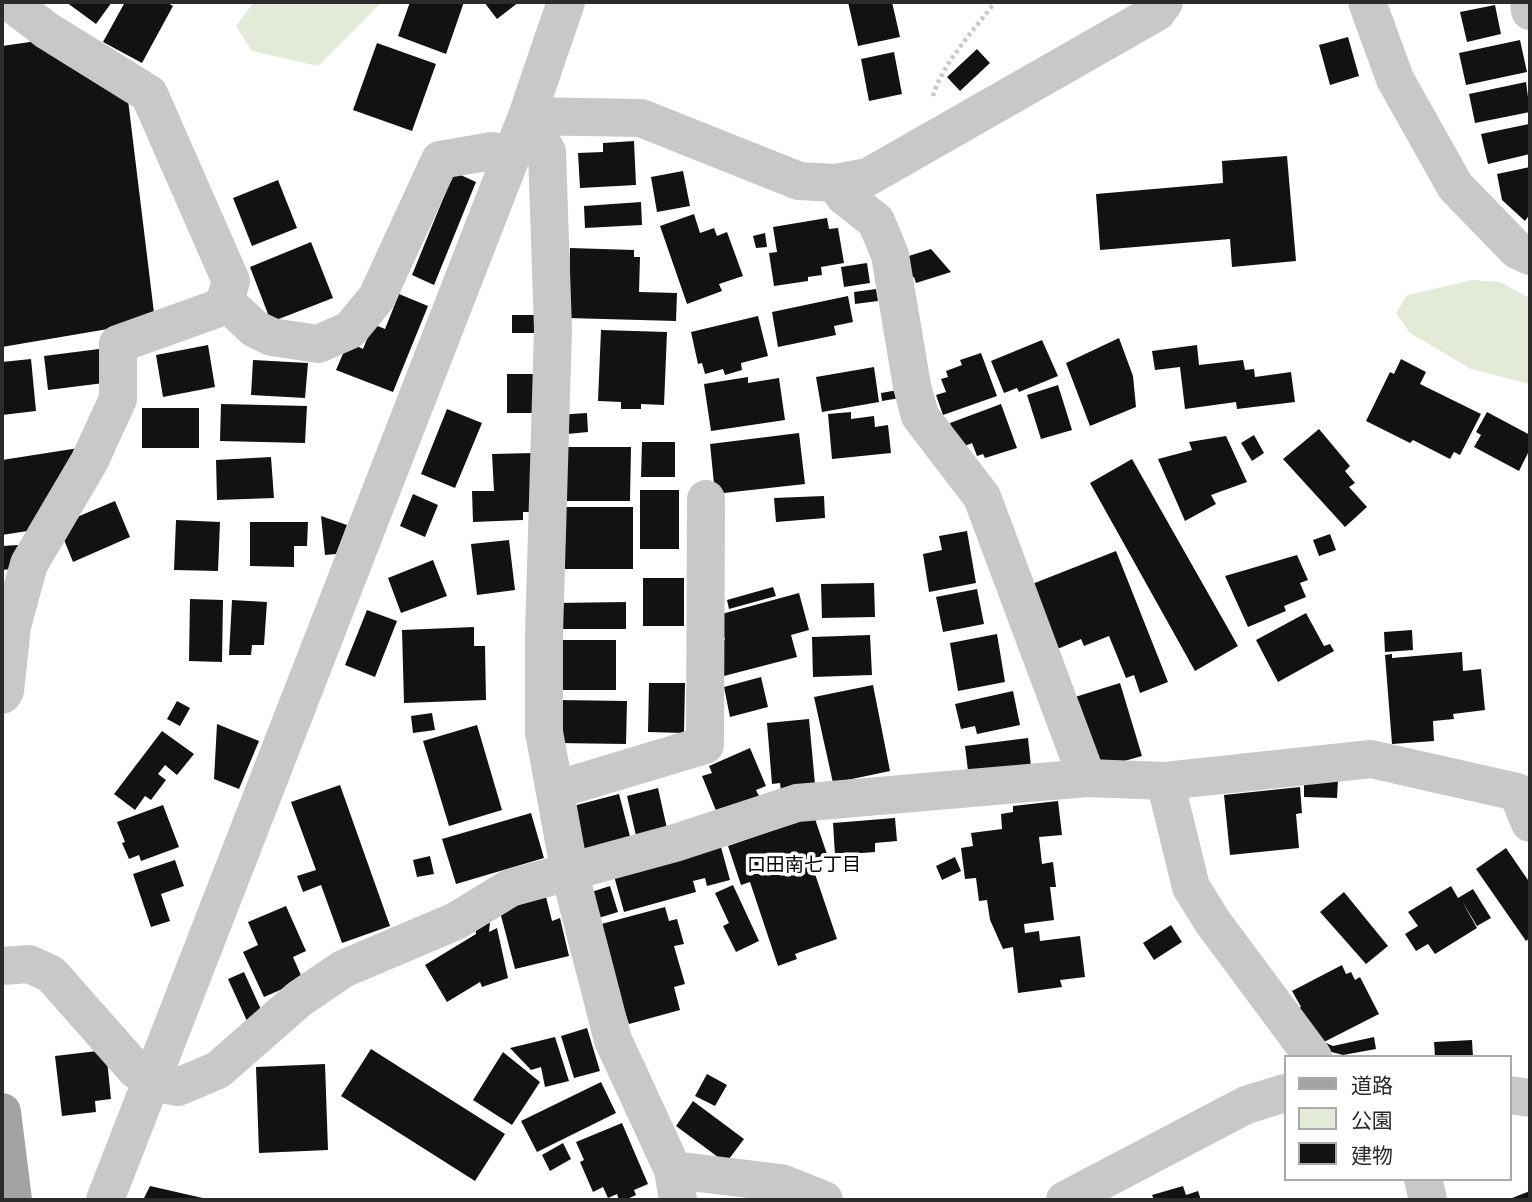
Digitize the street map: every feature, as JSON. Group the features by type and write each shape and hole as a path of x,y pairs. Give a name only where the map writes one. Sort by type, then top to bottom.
{"main road":[{"path":"2,1112 13,1200"}],"street":[{"path":"2,695 5,691 12,626 29,565 89,463 118,399 118,344 216,309 225,301 231,281 149,94 46,30 10,2"},
{"path":"105,1200 512,156 566,2"},
{"path":"527,116 641,118 799,181 836,183 867,177 1157,12 1164,2"},
{"path":"1367,2 1395,79 1455,186 1517,250 1530,256"},
{"path":"1529,2 1530,11"},
{"path":"527,116 547,152 553,330 544,634 544,732 570,874 613,1040 676,1185 781,1183 824,1200"},
{"path":"225,301 255,329 272,337 318,344 350,330 377,298 440,160 492,150 512,156"},
{"path":"836,183 844,196 876,221 890,255 912,386 920,416 982,497 1087,778"},
{"path":"555,790 705,745 706,499"},
{"path":"2,966 29,964 51,974 135,1069 151,1082 178,1087 218,1070 299,999 343,969 456,921 510,888 570,874 676,843 797,803 1087,778 1165,781 1371,759 1517,792 1530,823"},
{"path":"1165,781 1191,887 1212,921 1312,1055"},
{"path":"1065,1200 1245,1105 1284,1093"},
{"path":"1511,1095 1530,1098"},
{"path":"1423,1181 1428,1200"}],"path":[{"path":"941,135 928,111 936,85 995,2"}],"green space":[{"path":"254,2 382,2 318,66 252,51 236,26"},
{"path":"1473,280 1500,282 1530,298 1530,384 1471,369 1410,333 1396,313 1407,295"}],"building":[{"path":"66,2 112,2 96,24"},
{"path":"125,2 166,2 173,6 142,63 103,42"},
{"path":"410,2 464,2 446,54 398,36"},
{"path":"484,2 519,2 497,19"},
{"path":"848,2 892,2 900,37 858,46"},
{"path":"1495,5 1501,34 1467,42 1460,12"},
{"path":"1348,37 1359,76 1330,85 1319,45"},
{"path":"1520,40 1527,72 1466,85 1459,53"},
{"path":"37,41 128,100 155,321 2,347 2,46"},
{"path":"377,43 436,64 412,131 353,110"},
{"path":"977,49 990,63 960,91 947,77"},
{"path":"894,52 902,94 869,101 861,59"},
{"path":"1526,82 1530,112 1475,123 1469,94"},
{"path":"1529,124 1530,154 1488,164 1481,134"},
{"path":"634,141 636,185 580,188 578,153 603,152 603,143"},
{"path":"1287,156 1296,261 1232,267 1230,239 1100,250 1096,194 1223,183 1222,161"},
{"path":"1530,167 1530,214 1525,221 1502,200 1497,174"},
{"path":"683,171 690,206 657,212 651,177"},
{"path":"454,172 476,182 434,285 412,275"},
{"path":"278,180 297,228 252,246 233,198"},
{"path":"641,202 642,225 585,228 584,206"},
{"path":"694,214 700,233 714,228 717,236 727,232 743,276 719,284 722,291 687,304 660,226"},
{"path":"827,218 829,229 838,228 844,263 821,267 822,275 808,277 808,281 774,286 769,253 777,252 773,227"},
{"path":"765,233 767,247 756,248 753,236"},
{"path":"311,242 333,298 271,322 250,267"},
{"path":"570,248 634,250 634,257 640,257 639,292 677,293 676,321 568,318"},
{"path":"931,249 951,272 916,283 914,277 906,277 899,259"},
{"path":"867,263 870,283 844,287 841,267"},
{"path":"876,289 878,301 855,304 854,292"},
{"path":"399,294 428,306 393,392 336,370 348,342 363,349 373,324 385,329"},
{"path":"848,296 853,322 834,326 836,335 778,347 772,312"},
{"path":"512,315 538,315 538,333 512,333"},
{"path":"758,316 768,356 741,363 742,370 725,375 723,369 705,374 702,363 698,364 691,332"},
{"path":"601,330 667,332 664,405 641,404 641,409 621,409 621,402 598,401"},
{"path":"1119,338 1133,376 1136,407 1090,426 1066,363"},
{"path":"1042,340 1058,376 1019,392 1017,388 1004,393 991,361"},
{"path":"208,345 215,387 163,397 156,355"},
{"path":"1197,345 1199,365 1243,360 1245,370 1254,369 1255,377 1291,372 1295,402 1237,409 1236,402 1185,409 1180,367 1155,370 1152,351"},
{"path":"99,349 104,383 48,390 44,356"},
{"path":"981,353 997,396 943,415 936,395 946,392 941,379 948,377 946,371 962,365 960,360"},
{"path":"31,359 36,411 2,415 2,362"},
{"path":"1401,359 1426,372 1420,384 1481,414 1460,455 1454,452 1450,459 1366,421 1390,372 1394,374"},
{"path":"253,360 308,363 305,398 251,395"},
{"path":"874,367 879,402 822,412 816,377"},
{"path":"507,374 535,374 534,413 507,413"},
{"path":"748,377 748,383 779,378 785,420 711,431 704,384"},
{"path":"1058,385 1072,430 1041,439 1027,395"},
{"path":"898,390 900,398 882,401 881,393"},
{"path":"221,404 307,406 305,443 220,441"},
{"path":"1001,404 1017,448 985,458 983,454 977,456 972,443 965,446 962,440 957,442 950,423"},
{"path":"142,408 199,408 199,448 142,448"},
{"path":"447,409 482,423 455,488 421,474"},
{"path":"851,412 851,419 874,416 875,427 888,425 891,453 832,459 828,414"},
{"path":"1487,412 1530,435 1530,449 1519,471 1474,447 1481,435 1476,432"},
{"path":"587,413 588,432 557,435 556,415"},
{"path":"1319,429 1350,466 1345,471 1355,483 1349,487 1367,507 1345,527 1283,459"},
{"path":"799,433 805,484 715,494 710,444"},
{"path":"1254,435 1264,453 1252,461 1241,443"},
{"path":"1226,436 1247,482 1211,495 1216,504 1185,521 1158,459 1192,450 1189,442"},
{"path":"642,442 675,442 675,477 641,477"},
{"path":"85,447 34,530 2,535 2,460"},
{"path":"563,447 631,447 630,501 563,501"},
{"path":"533,453 534,512 523,512 523,520 473,522 472,491 494,491 492,454"},
{"path":"271,457 274,498 217,500 216,460"},
{"path":"1132,459 1238,646 1195,671 1090,483"},
{"path":"640,490 679,490 679,549 640,549"},
{"path":"413,494 438,505 425,537 400,526"},
{"path":"824,496 825,518 776,522 774,498"},
{"path":"115,501 130,537 73,562 58,525"},
{"path":"564,507 633,507 633,569 565,569"},
{"path":"321,516 347,525 336,554 325,555"},
{"path":"176,520 220,522 218,571 174,570"},
{"path":"250,522 308,522 307,546 294,546 294,567 250,566"},
{"path":"967,531 976,583 929,592 923,554 942,550 939,536"},
{"path":"1330,534 1336,550 1319,556 1313,540"},
{"path":"509,540 515,590 477,595 471,544"},
{"path":"18,545 21,568 2,570 2,546"},
{"path":"1116,551 1168,682 1140,693 1134,675 1126,678 1109,636 1084,646 1081,639 1048,653 1022,588"},
{"path":"1297,555 1308,580 1300,583 1306,597 1284,606 1286,611 1248,627 1225,576"},
{"path":"433,560 447,596 401,613 388,578"},
{"path":"643,578 684,578 684,626 643,626"},
{"path":"874,583 875,617 822,618 821,584"},
{"path":"773,587 776,596 729,609 727,600"},
{"path":"977,589 984,624 943,632 936,597"},
{"path":"799,593 809,630 791,635 797,657 724,676 715,643 725,640 718,615"},
{"path":"190,599 223,600 222,662 189,661"},
{"path":"232,600 267,602 264,645 252,645 251,655 229,655"},
{"path":"626,602 626,629 556,629 556,603"},
{"path":"367,610 397,621 375,677 345,665"},
{"path":"1306,613 1324,646 1330,644 1334,651 1278,682 1256,640"},
{"path":"474,627 474,646 485,646 486,700 404,703 402,630"},
{"path":"1412,630 1413,650 1385,652 1384,632"},
{"path":"997,634 1005,682 958,691 950,643"},
{"path":"870,635 872,675 813,677 812,637"},
{"path":"559,640 616,640 616,690 560,690"},
{"path":"1462,652 1463,671 1481,669 1485,710 1453,714 1454,719 1433,721 1434,741 1392,744 1385,655 1392,654 1392,658"},
{"path":"761,677 768,707 730,717 724,687"},
{"path":"649,683 685,683 684,733 648,732"},
{"path":"1120,683 1142,756 1096,769 1075,697"},
{"path":"873,685 890,771 833,783 814,697"},
{"path":"1013,691 1020,725 977,734 975,726 961,729 955,704"},
{"path":"557,700 627,701 626,744 556,743"},
{"path":"177,701 190,708 180,726 167,719"},
{"path":"432,713 435,730 413,733 411,716"},
{"path":"809,719 816,795 781,791 780,783 772,784 767,723"},
{"path":"217,724 259,741 239,789 214,779"},
{"path":"477,725 502,810 449,826 423,741"},
{"path":"162,731 194,754 177,775 165,765 158,774 166,780 151,800 145,796 135,810 114,794"},
{"path":"1028,738 1032,776 969,779 965,746"},
{"path":"750,748 766,786 756,790 761,800 719,818 702,776 712,773 709,766"},
{"path":"1304,779 1338,780 1337,798 1304,797"},
{"path":"340,785 390,926 342,943 321,885 303,892 297,876 316,870 291,802"},
{"path":"1300,787 1302,813 1296,814 1299,848 1230,855 1224,795"},
{"path":"658,788 670,842 639,849 627,796"},
{"path":"619,794 633,848 583,861 569,807"},
{"path":"1058,801 1062,835 1039,837 1042,864 1053,862 1056,887 1050,887 1054,920 1024,924 1025,933 1039,931 1040,941 1080,936 1085,977 1060,980 1062,987 1018,993 1013,947 1003,949 990,920 987,900 979,901 976,878 965,879 961,848 973,846 971,833 1002,829 1001,814 1013,812 1013,806"},
{"path":"163,805 179,847 141,861 139,855 129,859 117,822"},
{"path":"531,813 544,858 456,884 442,839"},
{"path":"814,816 828,857 811,862 837,939 795,954 797,959 778,966 750,882 741,885 728,846"},
{"path":"895,818 897,841 875,843 875,852 835,855 833,823"},
{"path":"721,847 730,880 707,886 705,878 693,881 696,892 624,912 614,876"},
{"path":"1506,848 1530,883 1530,938 1526,941 1476,869"},
{"path":"430,856 434,874 417,877 413,860"},
{"path":"955,857 961,871 942,880 936,866"},
{"path":"175,860 184,886 161,894 170,921 151,927 133,874"},
{"path":"733,885 759,941 736,952 723,926 729,923 715,893"},
{"path":"610,886 618,912 592,920 585,894"},
{"path":"1451,886 1458,898 1473,889 1491,918 1477,926 1462,901 1477,928 1435,954 1428,944 1416,951 1405,934 1418,926 1408,912"},
{"path":"1344,892 1388,946 1366,964 1320,912"},
{"path":"546,897 552,921 560,918 569,956 515,969 499,908"},
{"path":"286,906 306,951 293,957 303,980 264,997 243,952 258,945 248,922"},
{"path":"665,907 669,921 677,919 684,944 674,946 685,984 674,987 680,1010 629,1024 594,926"},
{"path":"490,922 489,932 497,928 508,978 482,987 480,982 447,1002 425,965 476,934 475,924"},
{"path":"1171,925 1182,942 1154,960 1143,943"},
{"path":"1342,965 1346,974 1351,972 1355,980 1360,977 1379,1014 1324,1042 1333,1046 1374,1037 1376,1049 1343,1055 1316,1048 1295,1010 1301,1007 1292,991"},
{"path":"244,972 263,1014 247,1021 228,979"},
{"path":"587,1028 600,1071 574,1078 561,1036"},
{"path":"555,1037 569,1081 545,1087 541,1067 531,1070 510,1048"},
{"path":"1472,1040 1473,1055 1435,1055 1434,1042"},
{"path":"371,1049 505,1134 475,1181 341,1096"},
{"path":"106,1050 111,1099 95,1101 96,1112 62,1116 55,1056"},
{"path":"503,1052 540,1082 512,1125 473,1100"},
{"path":"325,1064 328,1150 259,1153 256,1067"},
{"path":"707,1074 727,1085 715,1106 695,1096"},
{"path":"601,1082 616,1113 537,1152 521,1121"},
{"path":"693,1101 744,1139 726,1163 676,1126"},
{"path":"622,1123 648,1184 634,1190 636,1195 619,1200 617,1194 608,1198 603,1187 593,1192 580,1162 584,1160 576,1142"},
{"path":"563,1143 571,1159 550,1171 542,1155"},
{"path":"150,1186 207,1199 207,1200 143,1200"},
{"path":"1183,1186 1186,1195 1198,1191 1201,1200 1154,1200 1152,1195"},
{"path":"1530,1191 1530,1200 1507,1200"}],"district":[{"name":"口田南七丁目","path":"804,866"}]}
